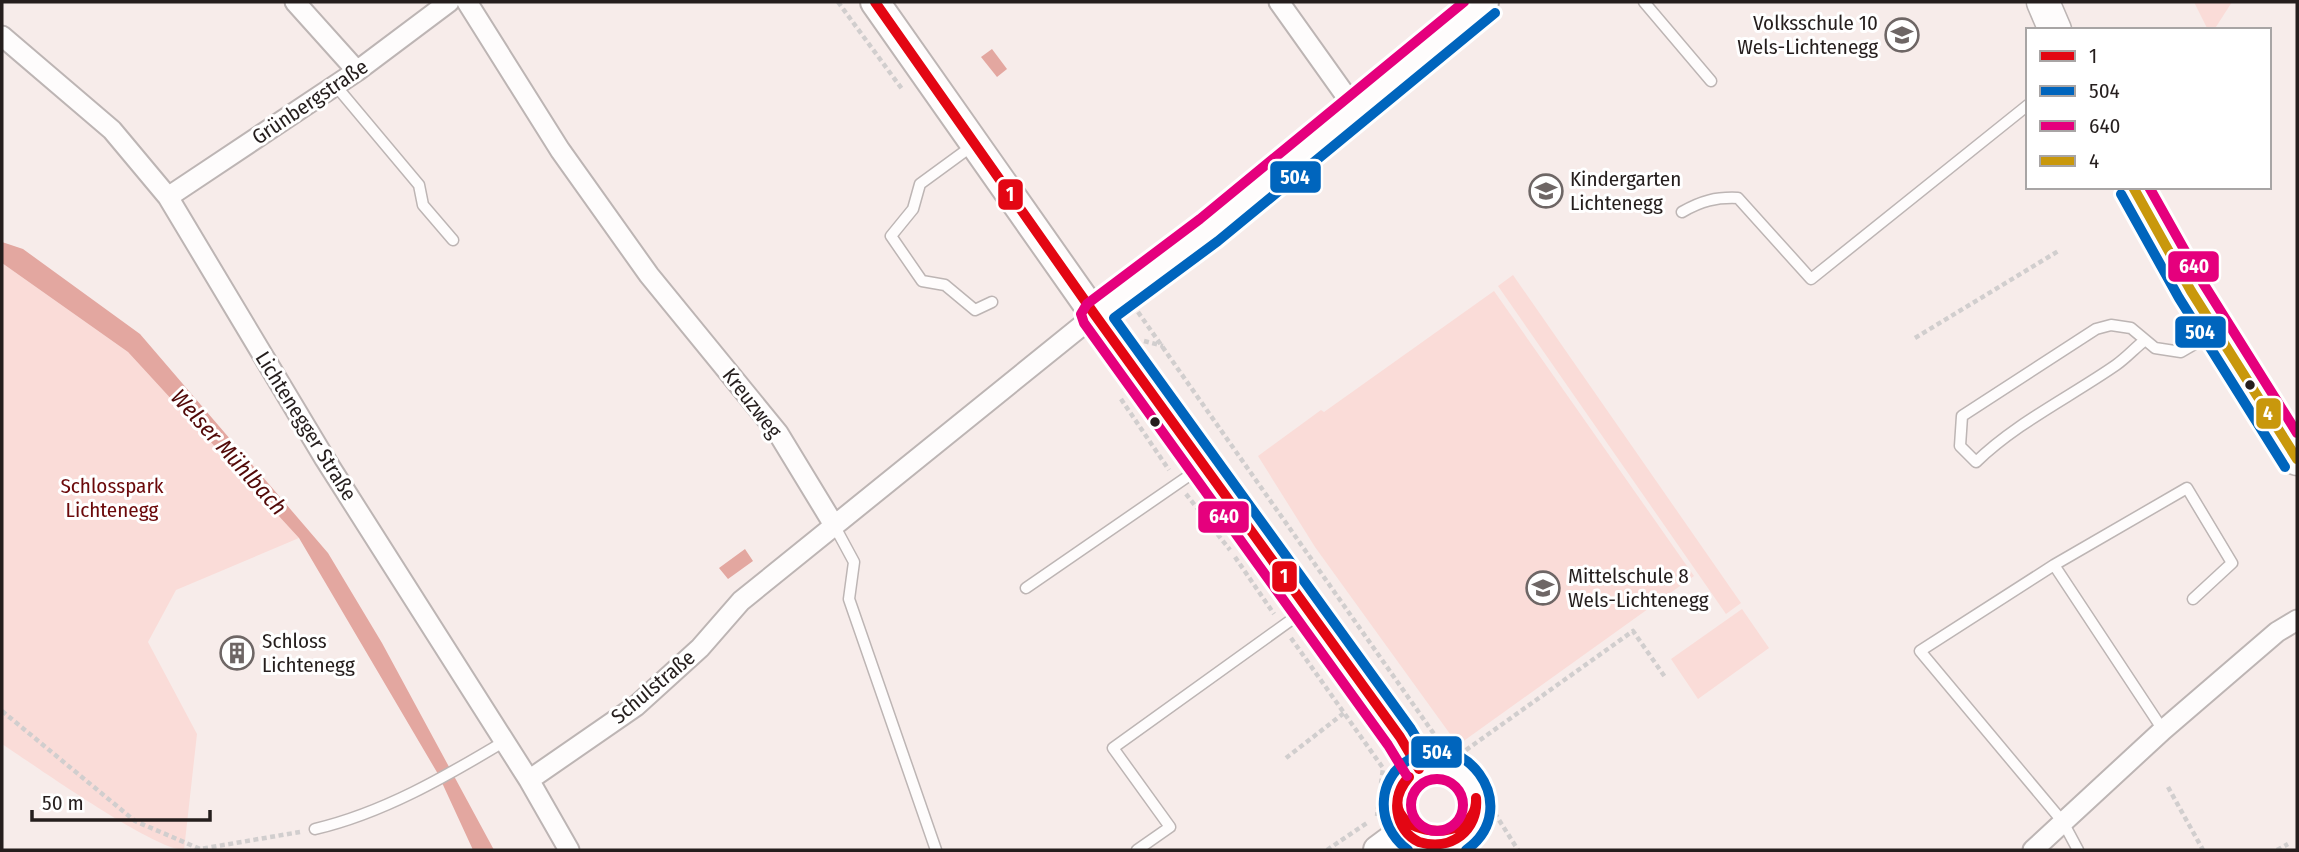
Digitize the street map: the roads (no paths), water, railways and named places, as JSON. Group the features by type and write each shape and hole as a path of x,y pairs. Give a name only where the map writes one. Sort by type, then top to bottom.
{"main road":[{"path":"874,2 1306,610 1400,737 1419,769"},
{"path":"2043,2 2054,28"},
{"path":"2134,189 2160,240 2215,332 2297,459"},
{"path":"1440,765 1462,773 1476,795 1475,820 1468,843 1444,845 1420,842 1405,831 1396,805 1403,784 1419,769 1440,765"},
{"path":"1378,850 1405,831"}],"street":[{"path":"295,2 357,71"},
{"name":"Grünbergstraße","path":"168,197 336,86 449,2"},
{"name":"Kreuzweg","path":"467,2 561,150 649,275 778,433 834,525"},
{"path":"1279,2 1356,110"},
{"name":"Schulstraße","path":"529,780 636,706 700,648 741,601 1124,292 1209,230 1486,2"},
{"name":"Lichtenegger Straße","path":"2,36 112,130 168,197 325,459 505,741 569,850"},
{"path":"2032,850 2163,730 2277,632 2297,620"}],"lane":[{"path":"1644,2 1711,81"},
{"path":"336,86 419,185 423,205 453,240"},
{"path":"1682,212 1700,202 1720,197 1738,198 1811,279 2026,108"},
{"path":"975,144 920,184 914,209 891,236 922,281 945,285 975,310 992,302"},
{"path":"2145,340 2118,364 2000,442 1976,463 1960,446 1962,416 2096,329 2111,325 2131,328 2155,348 2181,352 2215,332"},
{"path":"1026,588 1204,466"},
{"path":"2078,850 2063,822 1920,651 2054,565 2187,488 2232,563 2193,600"},
{"name":"Kreuzweg","path":"834,525 854,562 849,599 936,850"},
{"path":"2054,565 2163,730"},
{"path":"1137,850 1170,827 1113,748 1306,610"},
{"path":"315,829 349,821 431,784 505,741"}],"water":[{"path":"992,49 1007,69 997,77 981,57"},
{"name":"Welser Mühlbach","path":"2,242 23,249 140,334 328,553 382,643 494,850 473,850 438,774 299,538 128,352 2,263"},
{"path":"745,549 753,561 728,579 719,568"}],"place":[{"name":"Volksschule 10 Wels-Lichtenegg","path":"1902,35"},
{"name":"Kindergarten Lichtenegg","path":"1546,191"},
{"name":"Mittelschule 8 Wels-Lichtenegg","path":"1543,588"},
{"name":"Schloss Lichtenegg","path":"237,653"}],"park label":[{"name":"Schlosspark Lichtenegg","path":"112,498"}]}
